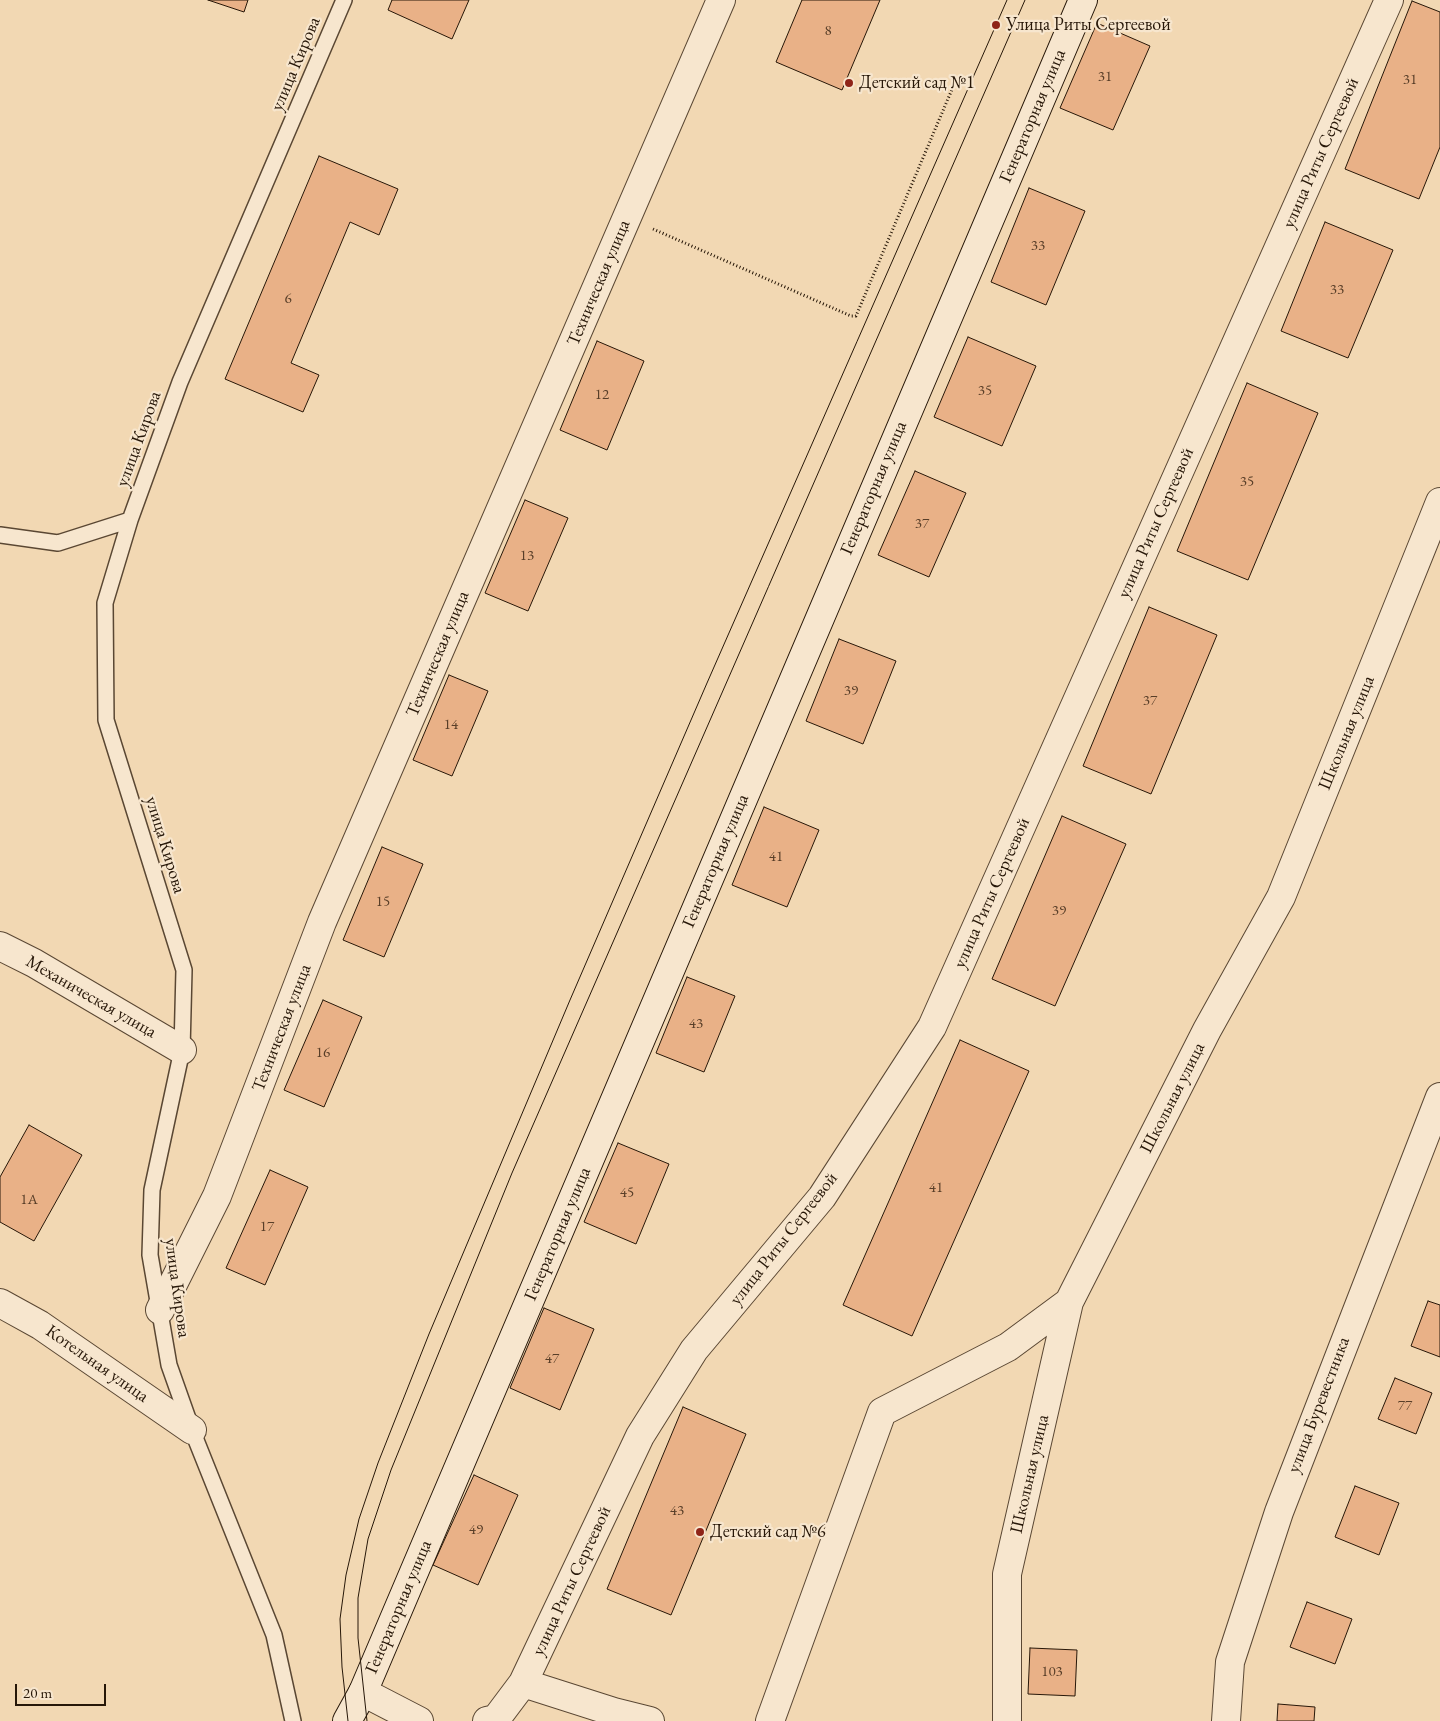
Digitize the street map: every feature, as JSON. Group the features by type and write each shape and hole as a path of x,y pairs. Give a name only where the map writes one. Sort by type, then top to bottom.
{"street":[{"name":"Техническая улица","path":"160,1310 217,1196 322,922 721,0"},
{"name":"Генераторная улица","path":"346,1721 363,1692 1083,0"},
{"name":"улица Риты Сергеевой","path":"493,1720 523,1683 636,1445 694,1350 822,1197 932,1027 1389,0"},
{"name":"Школьная улица","path":"1007,1721 1007,1574 1069,1302 1207,1030 1281,897 1440,502"},
{"name":"Механическая улица","path":"0,946 34,963 182,1050"},
{"name":"улица Буревестника","path":"1226,1721 1230,1662 1278,1512 1440,1097"},
{"path":"770,1721 882,1412 1008,1347 1069,1302"},
{"name":"Котельная улица","path":"0,1303 40,1325 192,1430"},
{"path":"523,1683 614,1712 650,1721"},
{"path":"363,1692 419,1721"}],"lane":[{"name":"улица Кирова","path":"293,1721 274,1635 192,1430 169,1365 150,1254 152,1190 182,1050 184,970 106,720 105,603 130,520 180,382 344,0"},
{"path":"0,535 58,543 130,520"}],"path":[{"path":"627,218 850,316 856,316 953,87"}],"building":[{"path":"208,0 248,0 244,12"},
{"path":"392,0 469,0 452,39 388,10"},
{"name":"Детский сад №1","path":"802,0 880,0 842,90 776,62"},
{"path":"1412,1 1440,12 1440,147 1419,199 1345,169"},
{"path":"1097,23 1150,46 1113,130 1060,108"},
{"path":"319,156 398,189 379,235 350,222 291,363 319,375 303,412 225,379"},
{"path":"1029,188 1085,211 1046,305 991,282"},
{"path":"1325,222 1393,250 1348,358 1281,331"},
{"path":"968,337 1036,366 1002,446 934,417"},
{"path":"597,341 644,361 607,450 560,430"},
{"path":"1247,383 1318,413 1248,580 1177,551"},
{"path":"915,471 966,493 929,577 878,555"},
{"path":"525,500 568,518 528,611 485,593"},
{"path":"1149,607 1217,635 1151,794 1083,766"},
{"path":"839,639 896,661 863,744 806,721"},
{"path":"449,675 488,691 452,776 413,760"},
{"path":"764,807 819,830 787,907 732,885"},
{"path":"1062,816 1126,844 1055,1006 992,979"},
{"path":"382,847 423,864 384,957 343,940"},
{"path":"687,977 735,996 704,1072 656,1053"},
{"path":"323,1000 362,1017 324,1107 284,1090"},
{"path":"960,1040 1029,1071 912,1336 843,1305"},
{"path":"29,1125 82,1155 34,1241 0,1222 0,1177"},
{"path":"618,1143 669,1164 636,1244 584,1222"},
{"path":"270,1170 308,1187 265,1285 226,1268"},
{"path":"1428,1301 1440,1305 1440,1357 1411,1346"},
{"path":"544,1308 594,1329 560,1410 510,1388"},
{"path":"1395,1378 1432,1393 1416,1434 1378,1419"},
{"path":"683,1407 746,1434 671,1615 607,1589"},
{"path":"474,1475 518,1495 478,1585 433,1565"},
{"path":"1355,1486 1399,1503 1379,1555 1335,1537"},
{"path":"1307,1602 1352,1619 1335,1664 1290,1647"},
{"path":"1030,1648 1077,1650 1075,1696 1028,1694"},
{"path":"1278,1704 1315,1707 1314,1721 1277,1721"}],"tram line":[{"path":"348,1721 342,1667 340,1619 346,1575 359,1519 378,1463 429,1334 570,1000 1007,0"},
{"path":"367,1721 358,1638 358,1598 368,1539 391,1470 512,1173 1025,0"}],"place":[{"name":"Улица Риты Сергеевой","path":"996,25"},
{"name":"Детский сад №1","path":"849,83"},
{"name":"Детский сад №6","path":"700,1532"}]}
